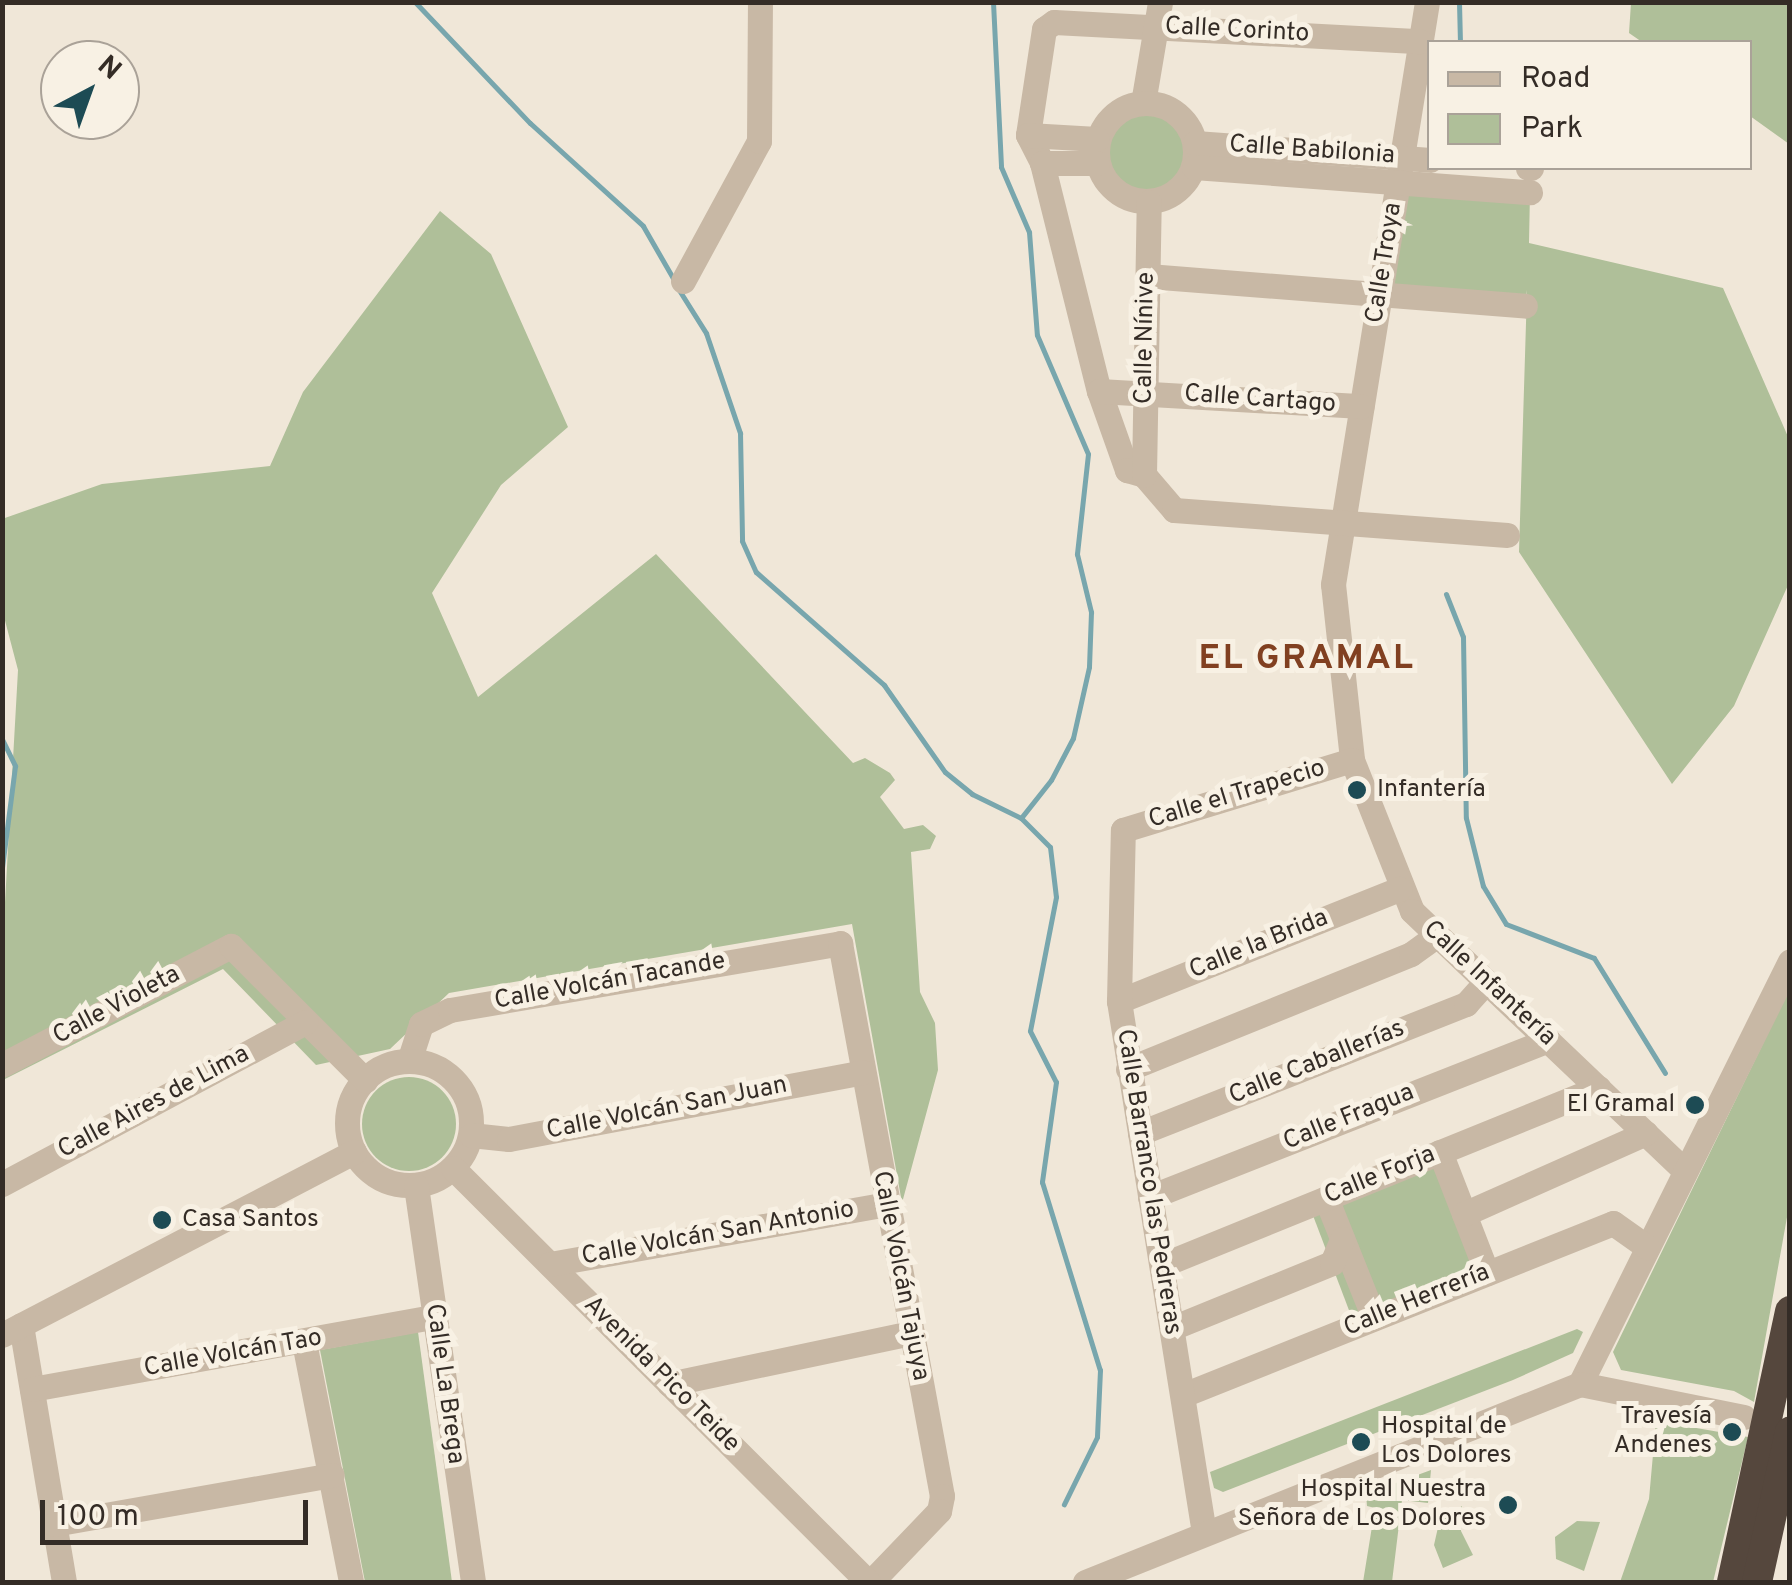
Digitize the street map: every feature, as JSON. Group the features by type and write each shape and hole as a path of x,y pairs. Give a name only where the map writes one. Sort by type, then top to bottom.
{"highway":[{"path":"1732,1582 1790,1311"},
{"path":"1757,1582 1790,1432"}],"street":[{"path":"684,281 759,141 760,2"},
{"name":"Calle Troya","path":"1352,760 1333,584 1426,2"},
{"path":"1051,12 1044,29 1028,135 1042,163 1099,391 1127,470 1144,475 1174,510 1507,535"},
{"name":"Calle Corinto","path":"1051,12 1157,15 1420,41"},
{"path":"1143,103 1157,15"},
{"path":"1028,135 1097,151 1124,197 1149,202 1168,197 1194,155 1169,108 1143,103 1118,111 1097,151 1042,163"},
{"name":"Calle Babilonia","path":"1194,155 1427,160"},
{"name":"Calle Babilonia","path":"1194,155 1397,184 1530,176"},
{"name":"Calle Nínive","path":"1144,475 1149,202"},
{"path":"1148,276 1525,306"},
{"name":"Calle Cartago","path":"1099,391 1362,406"},
{"name":"Calle el Trapecio","path":"1123,830 1352,760"},
{"name":"Calle Infantería","path":"1352,760 1399,889 1436,936 1684,1170"},
{"name":"Calle Barranco las Pedreras","path":"1123,830 1119,1001 1204,1533"},
{"name":"Calle la Brida","path":"1119,1001 1399,889"},
{"path":"1128,1069 1411,954 1436,936"},
{"name":"Calle Volcán Tacande","path":"408,1061 421,1024 450,1010 840,942"},
{"name":"Calle Volcán Tajuya","path":"840,942 942,1496 939,1511 869,1582"},
{"name":"Calle Violeta","path":"2,1065 230,946 306,1022"},
{"path":"1580,1384 1790,961"},
{"name":"Calle Caballerías","path":"1140,1133 1466,1004 1486,982"},
{"path":"306,1022 365,1080"},
{"name":"Calle Aires de Lima","path":"2,1184 306,1022"},
{"name":"Calle Fragua","path":"1150,1196 1548,1040"},
{"path":"408,1061 450,1076 464,1094 471,1135 452,1168 416,1186 380,1177 354,1152 347,1127 351,1102 365,1080 408,1061"},
{"name":"Calle Volcán San Juan","path":"471,1135 509,1139 863,1072"},
{"name":"Calle Forja","path":"1162,1265 1598,1088"},
{"path":"1464,1214 1646,1133"},
{"path":"64,1582 32,1390 12,1330 354,1152"},
{"path":"1440,1152 1487,1273"},
{"name":"Avenida Pico Teide","path":"452,1168 869,1582"},
{"name":"Calle La Brega","path":"416,1186 472,1582"},
{"path":"1326,1198 1374,1318"},
{"name":"Calle Volcán San Antonio","path":"550,1264 886,1204"},
{"name":"Calle Herrería","path":"1183,1395 1612,1223 1648,1246"},
{"path":"1172,1328 1332,1264 1342,1238"},
{"name":"Calle Volcán Tao","path":"32,1390 434,1317"},
{"path":"669,1384 910,1333"},
{"path":"304,1342 350,1582"},
{"path":"1085,1582 1580,1384 1744,1417"},
{"path":"54,1524 332,1475"}],"green space":[{"path":"1631,3 1789,3 1789,144 1752,117 1752,40 1639,40 1629,33"},
{"path":"1147,114 1162,117 1174,126 1183,138 1183,168 1174,180 1162,189 1147,192 1132,189 1120,180 1111,168 1108,153 1111,138 1120,126 1132,117"},
{"path":"1397,184 1530,192 1529,243 1723,288 1789,439 1789,583 1734,706 1672,784 1519,552 1527,290 1525,306 1379,296"},
{"path":"440,211 491,254 568,427 501,485 432,593 478,697 656,554 853,763 865,758 890,773 895,780 880,797 904,829 923,825 936,836 930,849 911,852 920,992 935,1023 938,1070 902,1203 852,924 449,993 390,1049 316,1065 223,969 3,1080 3,938 18,670 3,613 2,519 102,484 270,466 303,392"},
{"path":"1789,990 1789,1206 1754,1402 1734,1391 1621,1370 1613,1352"},
{"path":"409,1077 427,1080 442,1091 453,1106 453,1142 442,1157 427,1168 409,1171 391,1168 376,1157 365,1142 362,1124 365,1106 376,1091 391,1080"},
{"path":"1440,1152 1487,1273 1355,1326 1309,1205"},
{"path":"1577,1329 1583,1332 1573,1353 1513,1380 1223,1492 1214,1488 1210,1472"},
{"path":"418,1332 452,1582 365,1582 320,1350"},
{"path":"1656,1421 1748,1437 1713,1582 1620,1582 1649,1499"},
{"path":"1431,1470 1428,1503 1402,1500 1392,1582 1363,1582 1375,1508 1367,1506 1366,1494"},
{"path":"1462,1506 1461,1531 1473,1555 1443,1568 1434,1545 1439,1523"},
{"path":"1577,1521 1600,1522 1584,1571 1556,1559 1555,1537"}],"waterway":[{"path":"415,2 530,123 643,226 674,280"},
{"path":"993,2 1001,167 1029,232 1037,335 1088,454 1077,554 1091,612 1089,667 1073,738 1051,780 1021,818"},
{"path":"1459,2 1460,40"},
{"path":"679,290 706,333 740,433 742,541 756,572 884,685 945,772 972,794 1021,818 1050,847 1056,897 1030,1031 1056,1082 1042,1182 1100,1370 1097,1437 1064,1504"},
{"path":"1446,594 1463,637 1466,818 1483,886 1506,924 1594,958 1665,1073"},
{"path":"2,739 15,766 2,867"}],"place":[{"name":"Infantería","path":"1357,790"},
{"name":"El Gramal","path":"1695,1105"},
{"name":"Casa Santos","path":"162,1220"},
{"name":"Travesía Andenes","path":"1732,1432"},
{"name":"Hospital de Los Dolores","path":"1361,1442"},
{"name":"Hospital Nuestra Señora de Los Dolores","path":"1508,1505"}],"district":[{"name":"EL GRAMAL","path":"1307,659"}]}
